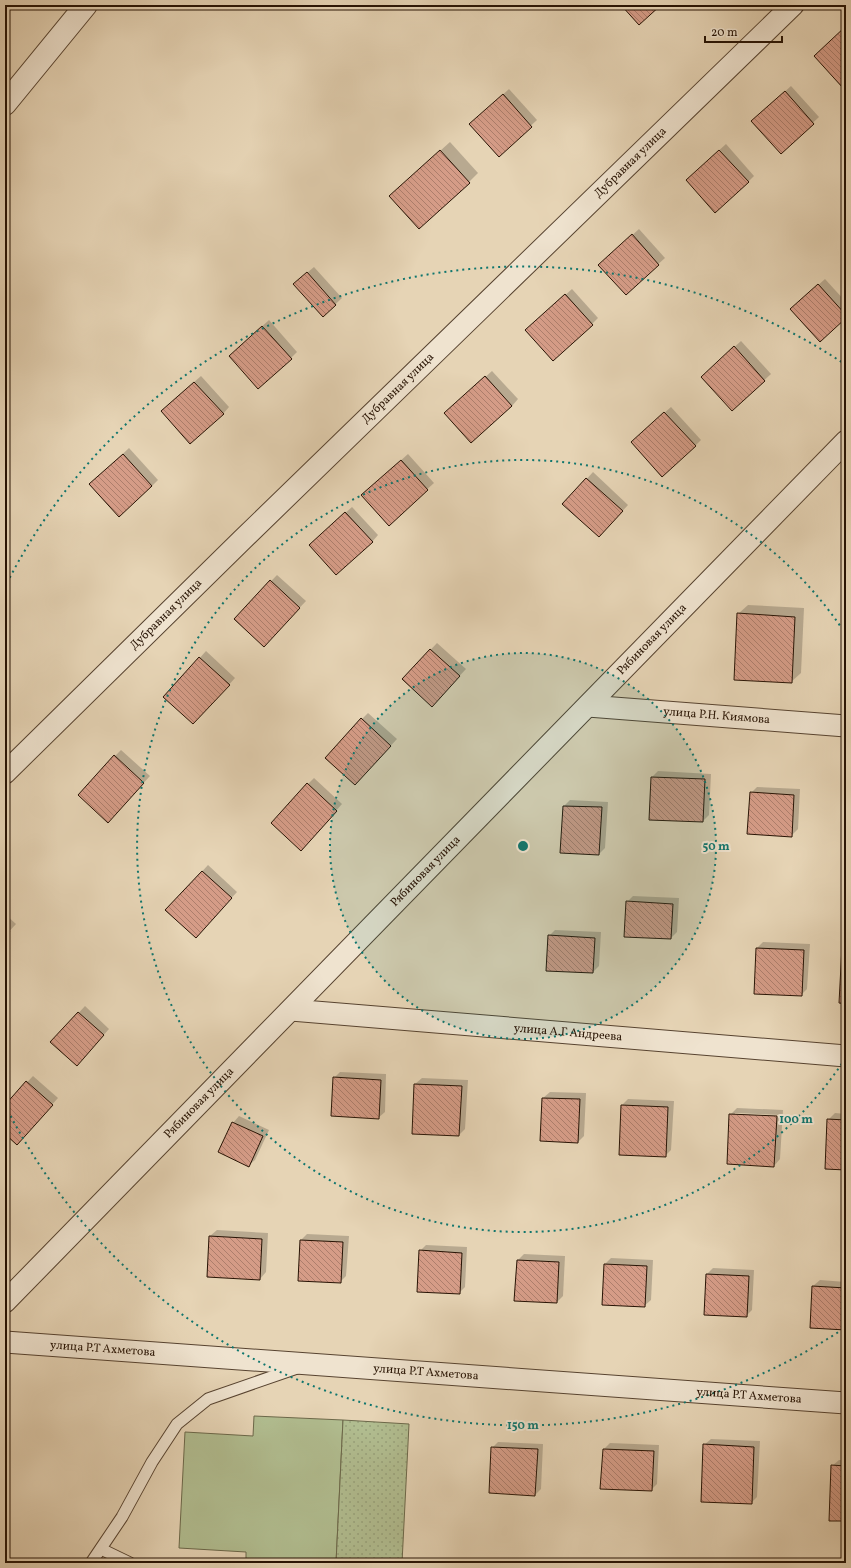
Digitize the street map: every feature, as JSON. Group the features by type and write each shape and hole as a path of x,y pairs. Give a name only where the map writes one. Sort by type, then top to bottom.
{"street":[{"path":"5,104 86,5"},
{"name":"Дубравная улица","path":"5,773 242,540 793,5"},
{"name":"Рябиновая улица","path":"5,1302 846,441"},
{"name":"улица Р.Н. Киямова","path":"588,706 846,726"},
{"name":"улица А.Г Андреева","path":"291,1010 846,1056"},
{"name":"улица Р.Т Ахметова","path":"5,1342 846,1403"}],"lane":[{"path":"91,1563 122,1516 152,1462 177,1424 208,1399 309,1364"},
{"path":"101,1549 130,1563"}],"green space":[{"path":"254,1416 343,1420 336,1563 246,1563 246,1552 179,1548 185,1432 253,1436"},
{"path":"343,1420 409,1424 402,1563 336,1563"}],"building":[{"path":"621,5 661,5 639,25"},
{"path":"846,26 846,86 843,88 814,56"},
{"path":"785,91 814,124 781,154 751,121"},
{"path":"503,94 532,127 499,157 469,124"},
{"path":"440,150 470,183 419,229 389,196"},
{"path":"719,150 749,182 715,213 686,180"},
{"path":"632,234 659,265 626,295 598,265"},
{"path":"307,272 336,305 323,317 293,284"},
{"path":"818,284 846,315 846,318 820,342 790,309"},
{"path":"565,294 593,325 553,361 525,330"},
{"path":"262,326 292,359 258,389 229,356"},
{"path":"734,346 765,381 732,411 701,377"},
{"path":"485,376 512,406 471,443 444,413"},
{"path":"194,382 224,414 190,444 161,411"},
{"path":"664,412 696,446 662,477 631,442"},
{"path":"123,454 152,486 119,517 89,484"},
{"path":"401,460 428,490 389,526 361,495"},
{"path":"586,478 623,511 599,537 562,504"},
{"path":"345,512 373,542 336,575 309,545"},
{"path":"270,580 300,608 264,647 234,619"},
{"path":"737,613 795,617 792,683 734,680"},
{"path":"430,649 460,676 432,707 402,679"},
{"path":"199,657 230,685 193,724 163,697"},
{"path":"361,718 391,746 355,785 325,758"},
{"path":"114,755 144,783 108,823 78,795"},
{"path":"651,777 705,779 703,822 649,820"},
{"path":"307,783 337,811 301,851 271,823"},
{"path":"750,792 794,795 792,837 747,834"},
{"path":"563,806 602,807 599,855 560,853"},
{"path":"202,871 232,898 196,938 165,910"},
{"path":"626,901 673,904 671,939 624,937"},
{"path":"5,926 10,931 5,937"},
{"path":"548,935 595,938 593,973 546,971"},
{"path":"842,946 846,947 846,1004 839,1003"},
{"path":"756,948 804,950 802,996 754,994"},
{"path":"78,1012 104,1035 77,1066 50,1042"},
{"path":"333,1077 381,1080 379,1119 331,1116"},
{"path":"26,1081 53,1105 17,1145 5,1134 5,1105"},
{"path":"414,1084 462,1086 459,1136 412,1134"},
{"path":"542,1098 580,1099 578,1143 540,1141"},
{"path":"621,1105 668,1107 666,1157 619,1155"},
{"path":"729,1114 777,1116 774,1167 727,1164"},
{"path":"827,1119 846,1120 846,1170 825,1169"},
{"path":"232,1122 263,1136 249,1167 218,1152"},
{"path":"209,1236 262,1239 260,1280 207,1277"},
{"path":"300,1240 343,1242 341,1283 298,1281"},
{"path":"419,1250 462,1253 460,1294 417,1292"},
{"path":"517,1260 559,1262 557,1303 514,1301"},
{"path":"604,1264 647,1266 645,1307 602,1305"},
{"path":"706,1274 749,1276 747,1317 704,1315"},
{"path":"812,1286 846,1288 846,1330 810,1328"},
{"path":"703,1444 754,1447 752,1504 701,1502"},
{"path":"491,1447 538,1449 535,1496 489,1493"},
{"path":"603,1449 654,1451 652,1491 600,1489"},
{"path":"831,1465 846,1466 846,1521 829,1521"}]}
